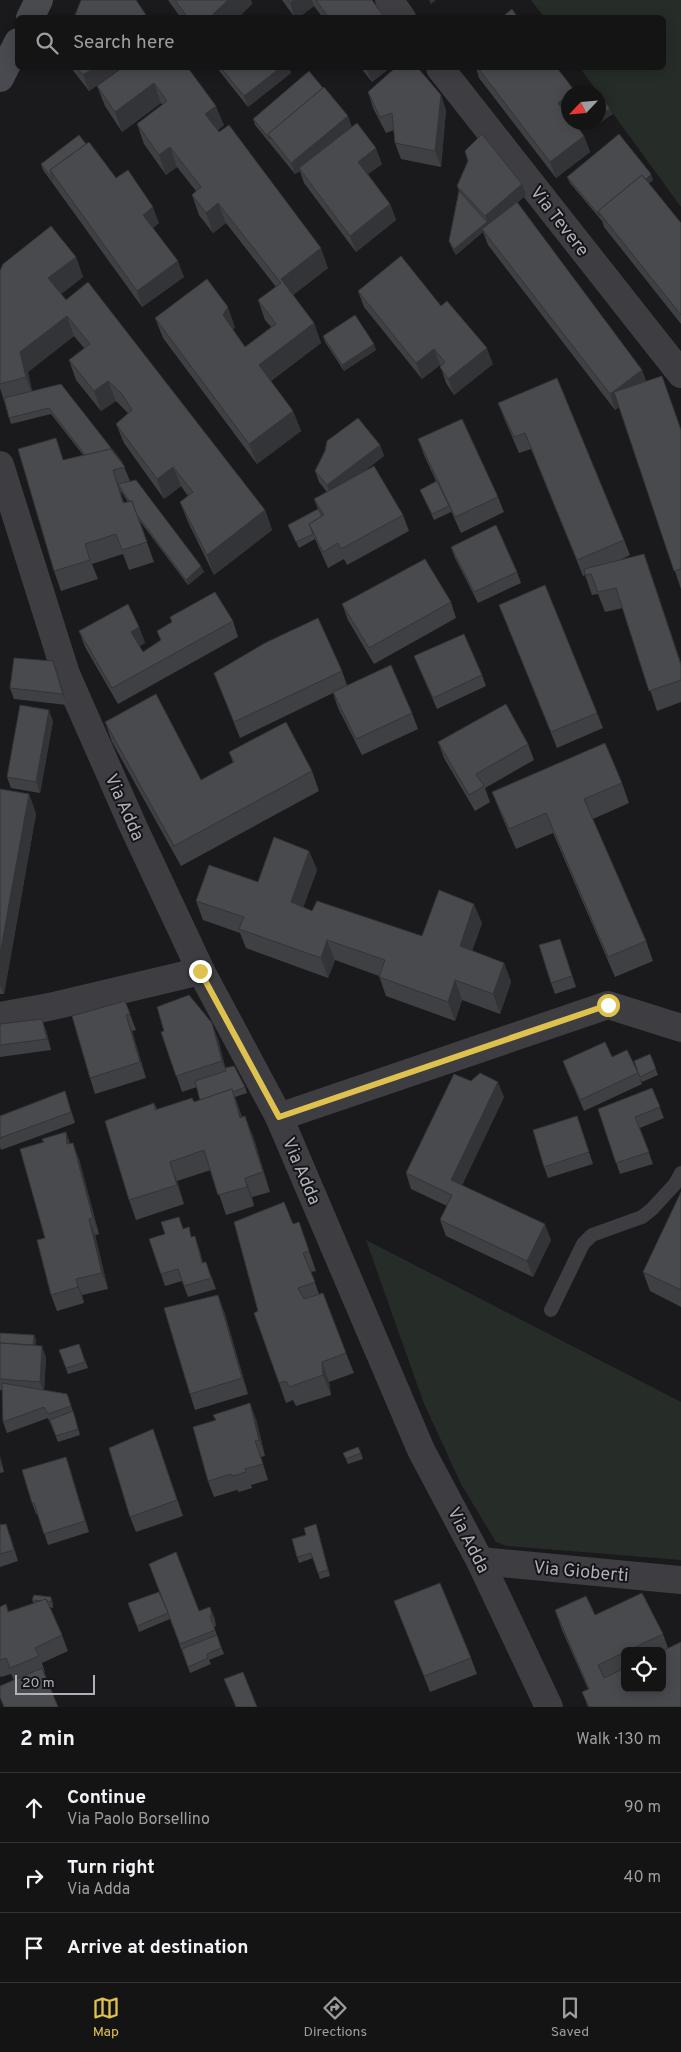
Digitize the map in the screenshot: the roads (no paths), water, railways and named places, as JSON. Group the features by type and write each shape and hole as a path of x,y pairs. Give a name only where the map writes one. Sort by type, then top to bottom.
{"main road":[{"path":"32,15 39,0"}],"street":[{"path":"389,0 400,15"},
{"name":"Via Tevere","path":"442,70 681,374"},
{"name":"Via Adda","path":"0,464 66,674 132,826 200,971 279,1117 421,1450 480,1562 549,1707"},
{"path":"0,1016 49,1007 200,971"},
{"path":"279,1117 608,1005 681,1028"},
{"name":"Via Gioberti","path":"480,1562 681,1580"}],"lane":[{"path":"551,1310 583,1244 592,1235 642,1217 675,1184 681,1173"}]}
